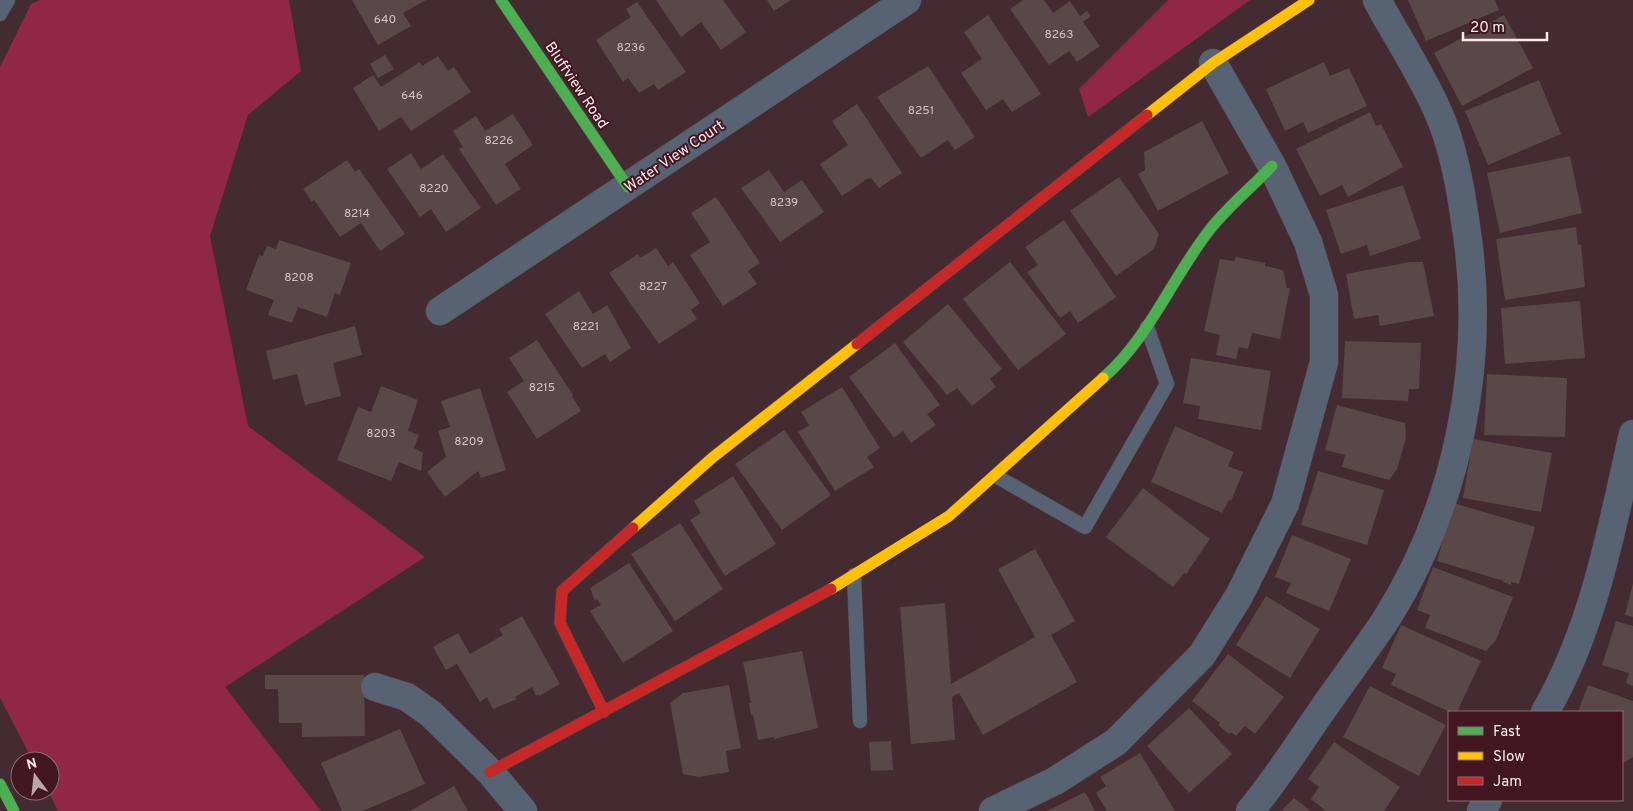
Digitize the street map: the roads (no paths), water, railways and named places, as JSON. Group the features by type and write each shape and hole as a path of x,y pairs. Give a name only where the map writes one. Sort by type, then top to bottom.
{"street":[{"name":"Bluffview Road","path":"501,0 628,187"},
{"name":"Water View Court","path":"440,311 907,0"},
{"path":"604,712 560,623 562,592 712,458 1213,63 1309,0"},
{"path":"1250,811 1385,621 1410,576 1431,528 1448,480 1461,430 1469,380 1473,328 1472,285 1463,207 1452,156 1439,114 1377,0"},
{"path":"993,811 1055,781 1116,742 1202,655 1239,596 1285,504 1324,362 1324,295 1308,242 1272,166 1213,63"},
{"path":"490,772 854,575 950,516 1118,365 1147,327 1208,232 1272,166"},
{"path":"1546,711 1559,689 1602,572 1633,434"},
{"path":"375,686 408,697 431,714 490,772 523,811"},
{"path":"0,784 14,811"}],"lane":[{"path":"0,14 8,0"},
{"path":"996,476 1085,527 1167,384 1147,327"},
{"path":"854,575 860,721"}]}
